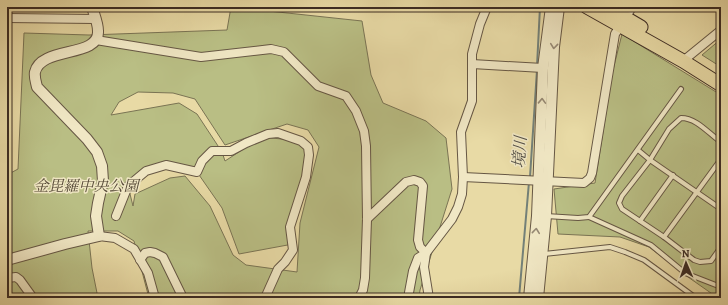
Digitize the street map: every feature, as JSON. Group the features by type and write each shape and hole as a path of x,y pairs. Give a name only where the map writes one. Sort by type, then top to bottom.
{"highway":[{"path":"587,7 626,17"},
{"path":"607,7 626,17 721,85"},
{"path":"686,59 721,75"}],"street":[{"path":"92,7 99,32 96,40 90,46 42,61 35,71 35,78 37,87 87,139 97,152 102,166 103,182 96,216 98,236"},
{"path":"408,298 413,271 418,258 426,253 452,219 458,208 462,194 463,177 461,132 472,100 472,54 487,7"},
{"path":"529,298 538,254 542,216 543,68 551,7"},
{"path":"543,181 553,55 559,7"},
{"path":"463,177 584,182 590,178 598,145 615,34 626,17"},
{"path":"7,18 95,20"},
{"path":"686,59 721,30"},
{"path":"96,40 201,57 271,49 284,52 318,86 346,96 356,111 364,131 366,146 367,219 365,278 363,290 359,298"},
{"path":"472,64 543,68"},
{"path":"116,216 128,186 146,171 166,165 197,172 202,161 212,151 231,151 268,134 278,133 301,141 308,147 309,155 306,177 290,227 293,250 278,269 265,298"},
{"path":"367,219 406,182 414,180 420,182 423,186 418,240 420,247 426,253"},
{"path":"7,260 98,236 115,238 134,249 148,273 155,298"},
{"path":"140,260 145,253 150,252 163,257 183,298"},
{"path":"426,253 424,267 429,298"},
{"path":"538,254 538,298"},
{"path":"7,278 16,277 20,280 33,298"}],"lane":[{"path":"589,217 681,89"},
{"path":"721,142 688,118 681,118 669,129 650,160 622,196 619,203 622,209 664,237 694,260 700,262 711,261 721,247"},
{"path":"638,150 721,209"},
{"path":"664,237 721,159"},
{"path":"640,221 673,175"},
{"path":"542,216 578,218 589,217 651,245 685,273 721,287"},
{"path":"538,254 610,247 644,260 696,298"}],"green space":[{"name":"金毘羅中央公園","path":"231,7 362,21 371,75 383,103 426,121 446,138 452,189 420,290 419,298 149,298 134,241 118,231 88,231 92,268 98,298 7,298 7,175 18,169 24,33 89,35 227,30","holes":["138,92 173,93 195,99 225,145 287,124 308,130 319,147 300,223 297,272 246,265 233,255 210,206 185,176 170,178 135,194 133,206 128,186 146,171 166,165 197,172 222,208 239,254 293,244 290,227 309,155 301,141 262,137 225,161 222,152 197,114 179,103 111,115 119,102"]},
{"path":"622,34 721,95 721,298 718,298 688,277 649,247 620,237 558,234 554,189 595,183 612,74"},
{"path":"721,39 721,67 702,55"}],"waterway":[{"name":"境川","path":"537,66 540,7"},
{"name":"境川","path":"530,177 537,70"},
{"name":"境川","path":"519,298 529,182"}]}
